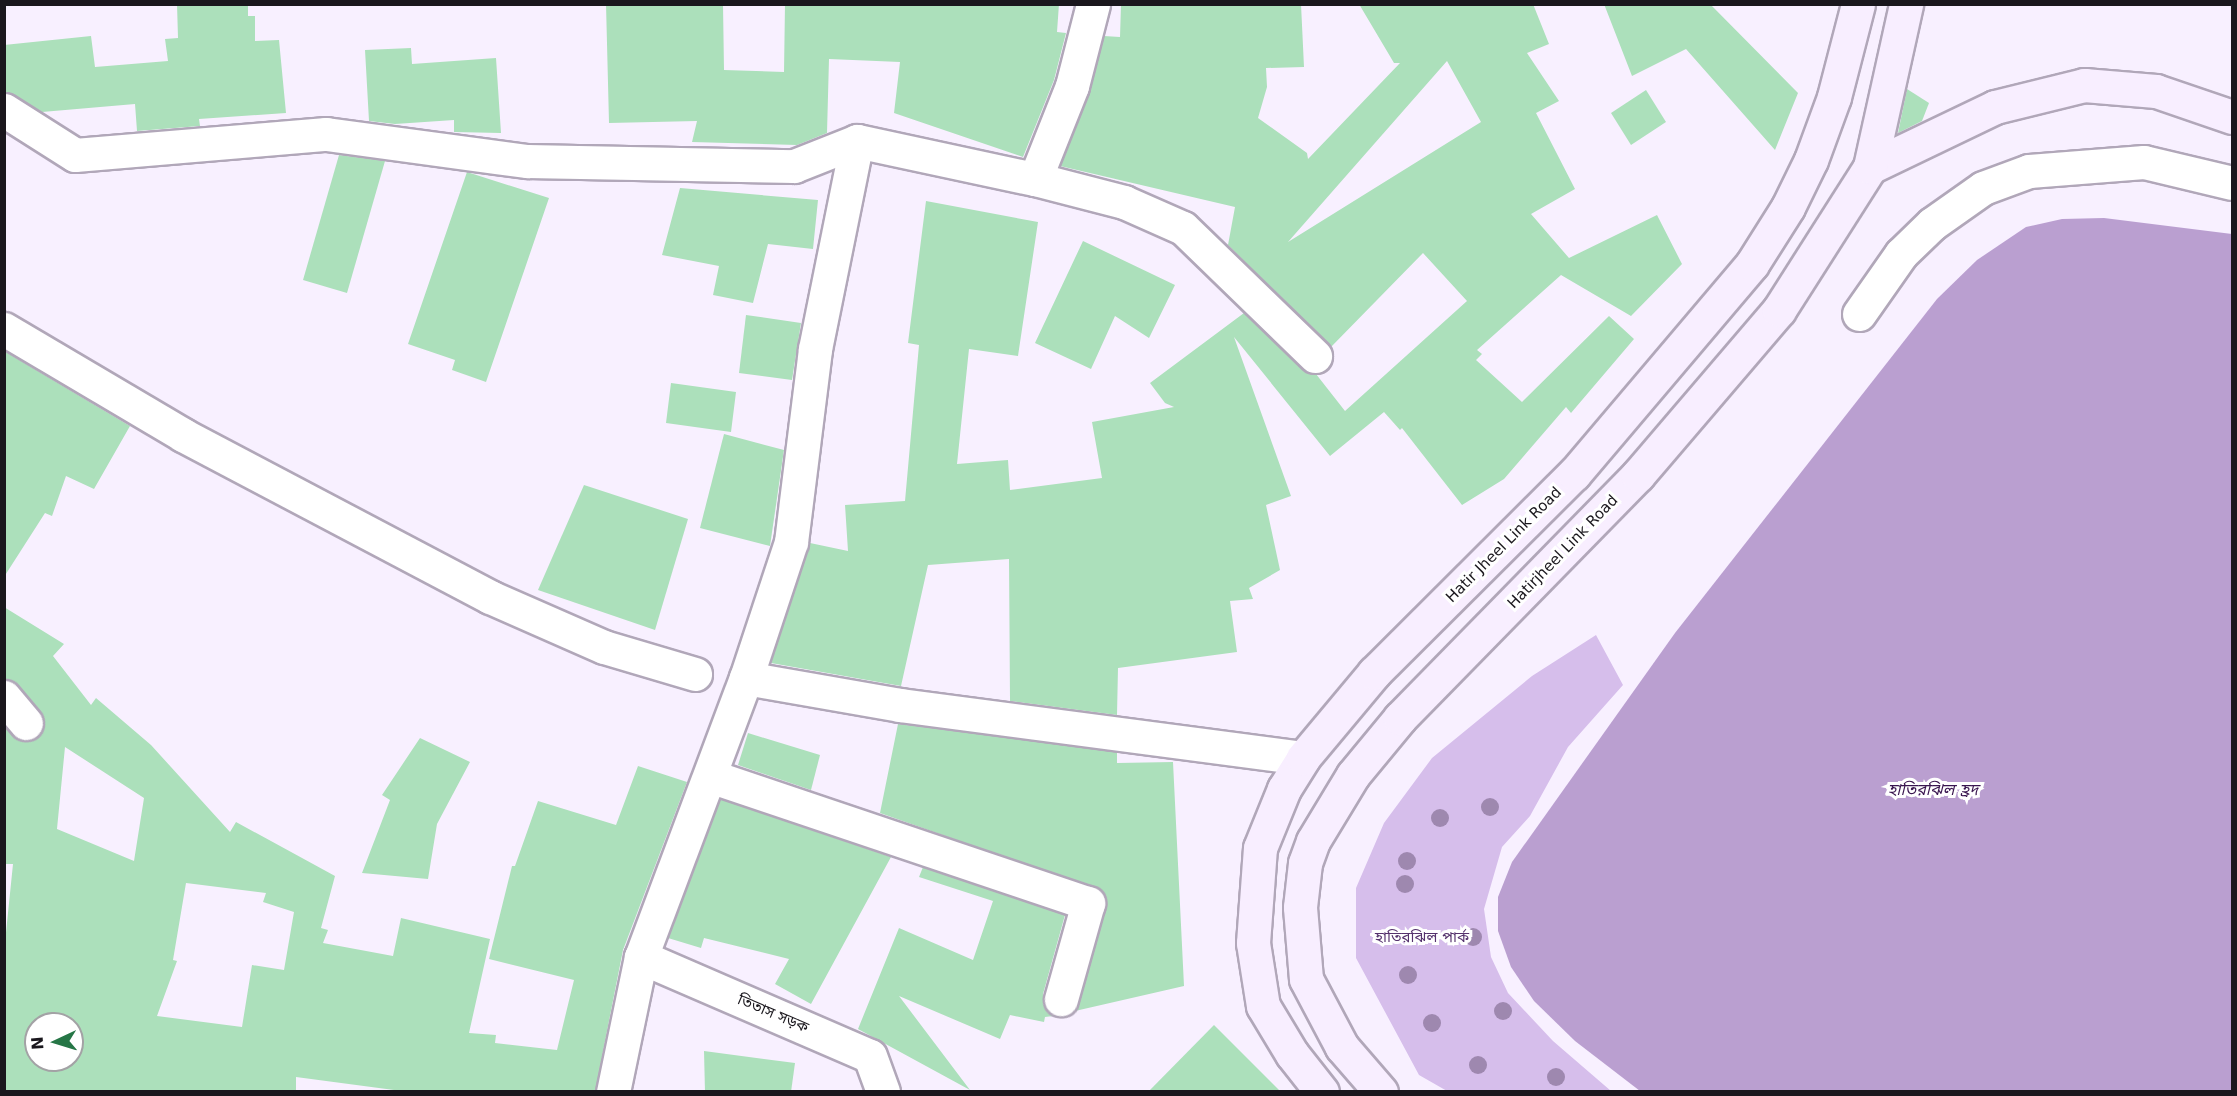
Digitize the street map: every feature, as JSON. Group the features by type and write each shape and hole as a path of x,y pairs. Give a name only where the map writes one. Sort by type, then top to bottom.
{"main road":[{"name":"Hatir Jheel Link Road","path":"1322,1092 1292,1054 1263,1006 1253,943 1260,848 1284,789 1304,758 1374,673 1574,474 1752,264 1788,207 1811,160 1834,97 1858,4"},
{"name":"Hatirjheel Link Road","path":"1381,1092 1342,1047 1306,979 1300,944 1301,891 1305,863 1324,819 1353,775 1400,718 1638,475 1779,310 1870,167 1906,4"},
{"path":"1870,167 1995,107 2084,85 2156,91 2232,117"}],"street":[{"path":"1035,179 1072,86 1093,4"},
{"path":"4,110 75,155 326,134 527,161 794,166 857,141 1035,179 1124,202 1183,228 1315,356"},
{"path":"613,1092 641,957 746,678 790,542 815,349 857,141"},
{"path":"1859,314 1901,254 1932,224 1983,188 2029,171 2145,162 2232,183"},
{"path":"4,329 183,435 490,597 604,647 695,674"},
{"path":"746,678 900,705 1304,758"},
{"path":"4,697 26,723"},
{"path":"710,776 1088,903 1061,999"},
{"name":"তিতাস সড়ক","path":"641,957 870,1056 883,1092"}],"green space":[{"name":"হাতিরঝিল পার্ক","path":"1596,635 1623,685 1568,747 1530,816 1502,847 1484,909 1491,957 1508,993 1553,1041 1611,1091 1447,1091 1419,1075 1356,958 1356,888 1384,823 1432,758 1532,676"}],"water":[{"name":"হাতিরঝিল হ্রদ","path":"2104,218 2232,234 2232,1091 1640,1091 1575,1041 1534,1001 1511,967 1498,931 1498,897 1512,862 1675,633 1937,299 1977,260 2026,227 2062,219"}],"building":[{"path":"177,4 248,4 248,16 255,16 255,41 279,40 286,113 199,119 200,126 137,131 135,104 42,112 4,91 4,45 91,36 95,67 168,61 165,39 178,38"},
{"path":"606,4 723,4 724,70 784,72 785,4 1059,4 1057,32 1066,33 1054,80 1023,157 894,113 900,62 829,59 827,133 797,145 692,142 697,121 609,123"},
{"path":"1121,4 1301,4 1304,67 1266,68 1267,87 1258,118 1307,153 1308,159 1400,63 1394,63 1359,4 1533,4 1549,44 1527,53 1559,101 1536,113 1575,189 1531,214 1569,258 1657,215 1682,264 1631,316 1561,275 1477,350 1482,354 1476,360 1522,402 1609,316 1634,339 1571,413 1566,407 1504,479 1462,505 1402,428 1400,430 1384,412 1330,456 1234,337 1291,496 1266,505 1280,570 1249,588 1253,599 1230,601 1237,652 1118,668 1117,715 1010,701 1009,559 928,565 901,686 771,663 810,543 848,551 845,505 905,501 919,345 908,343 926,201 1038,222 1018,356 969,349 957,464 1008,460 1010,490 1102,478 1092,422 1174,407 1165,403 1150,383 1244,313 1302,369 1316,374 1345,411 1467,301 1423,253 1331,347 1228,245 1235,207 1060,166 1089,93 1104,36 1120,37","holes":["1447,61 1481,122 1288,242"]},
{"path":"1604,4 1710,4 1798,93 1775,150 1686,49 1632,76"},
{"path":"411,48 412,64 496,58 501,133 454,132 454,120 395,124 369,121 365,50"},
{"path":"1907,89 1929,103 1922,121 1898,133"},
{"path":"1646,90 1666,122 1631,145 1611,113"},
{"path":"339,155 385,161 347,293 303,280"},
{"path":"467,172 549,198 486,382 452,370 455,360 408,344"},
{"path":"680,188 818,200 813,249 768,244 753,303 713,295 719,266 662,255"},
{"path":"1083,241 1175,285 1149,338 1115,316 1091,369 1035,343"},
{"path":"746,315 801,323 792,380 739,373"},
{"path":"4,351 130,426 94,489 66,476 52,516 45,513 4,577"},
{"path":"671,383 736,392 731,432 666,423"},
{"path":"724,434 784,450 770,546 700,528"},
{"path":"584,485 688,519 655,630 538,590"},
{"path":"4,607 64,644 53,656 91,705 96,698 151,745 230,832 236,822 335,876 321,928 328,930 323,943 393,956 401,918 490,939 469,1033 496,1035 495,1043 557,1050 574,980 489,959 512,866 515,866 538,801 616,825 638,766 687,782 623,950 595,1092 409,1092 296,1077 296,1092 4,1092 4,952 13,864 4,864 4,727 19,740 29,741 39,737 44,720 18,685 4,679","holes":["65,747 144,798 134,861 57,829","186,883 266,893 263,902 294,912 284,970 252,965 242,1027 157,1016 177,961 173,960"]},
{"path":"898,724 1117,752 1117,763 1173,762 1184,986 1075,1011 1106,908 1102,891 880,813"},
{"path":"748,733 820,755 811,790 738,765"},
{"path":"420,738 470,762 437,824 428,879 362,873 390,800 382,795"},
{"path":"720,799 891,857 811,1004 775,984 789,959 704,938 701,948 668,938"},
{"path":"923,867 1065,915 1043,994 1043,1004 1053,1016 1045,1017 1044,1022 1010,1015 1000,1039 899,996 970,1090 858,1029 899,928 973,960 993,901 919,877"},
{"path":"1214,1025 1281,1092 1148,1092"},
{"path":"704,1051 795,1063 791,1092 705,1092"}]}
